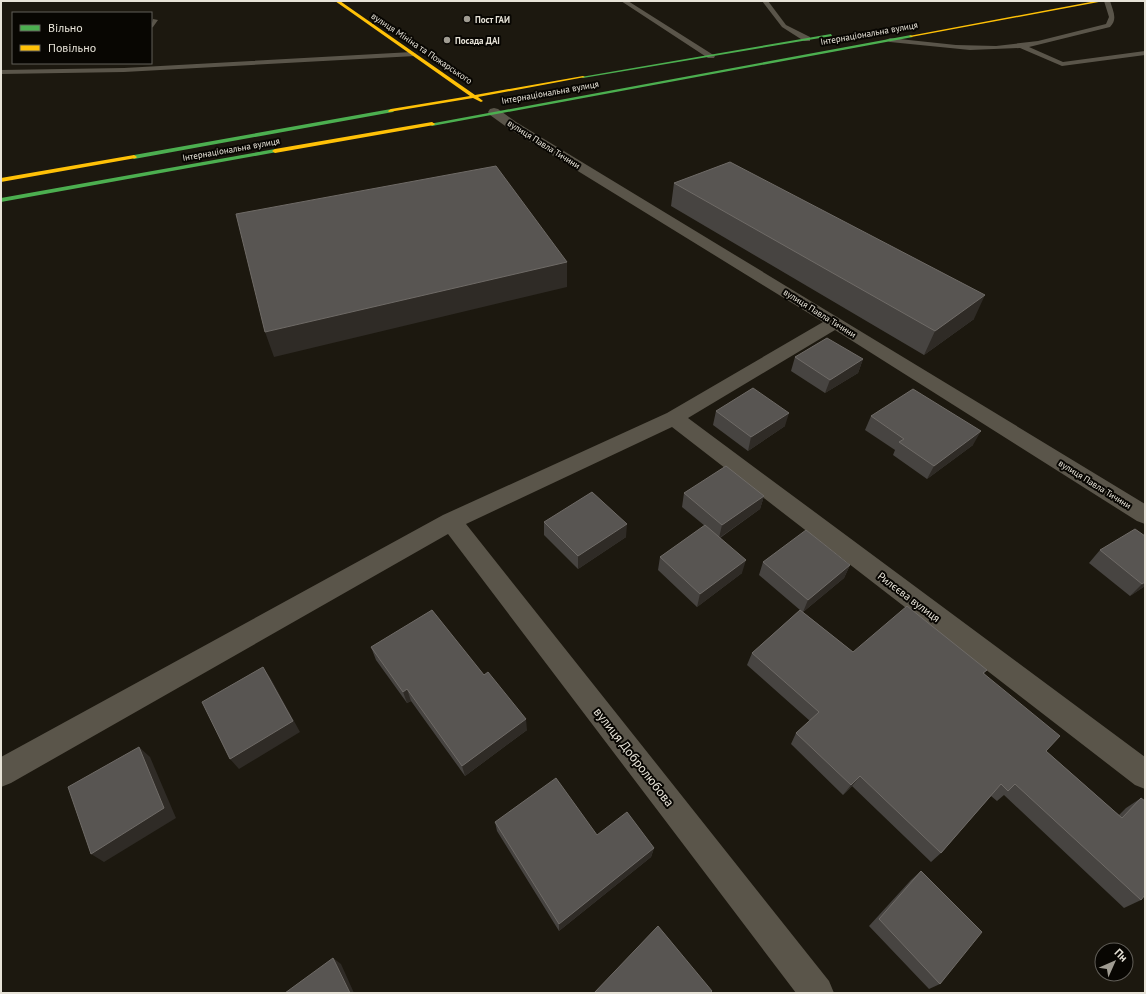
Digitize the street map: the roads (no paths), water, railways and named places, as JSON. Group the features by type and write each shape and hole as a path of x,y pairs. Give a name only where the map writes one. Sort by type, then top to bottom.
{"main road":[{"name":"вулиця Мініна та Пожарського","path":"337,1 474,96 494,112"},
{"name":"Інтернаціональна вулиця","path":"1,200 439,123 1102,1"},
{"name":"Інтернаціональна вулиця","path":"1,180 376,115 474,96 838,34"}],"street":[{"name":"вулиця Павла Тичини","path":"494,112 512,125 835,322 1145,515"},
{"path":"1,773 451,521 674,418 835,322"},
{"name":"Рилєєва вулиця","path":"674,418 1145,775"},
{"name":"вулиця Добролюбова","path":"451,521 817,993"}],"lane":[{"path":"624,1 711,56"},
{"path":"765,1 784,26 807,39"},
{"path":"890,40 970,48 1022,46 1108,26 1111,23 1112,17 1107,1"},
{"path":"1022,46 1062,64 1145,53"},
{"path":"1,72 124,70 412,54"},
{"path":"152,62 226,65"}],"place":[{"name":"Пост ГАИ","path":"467,19"},
{"name":"Посада ДАІ","path":"447,40"}]}
